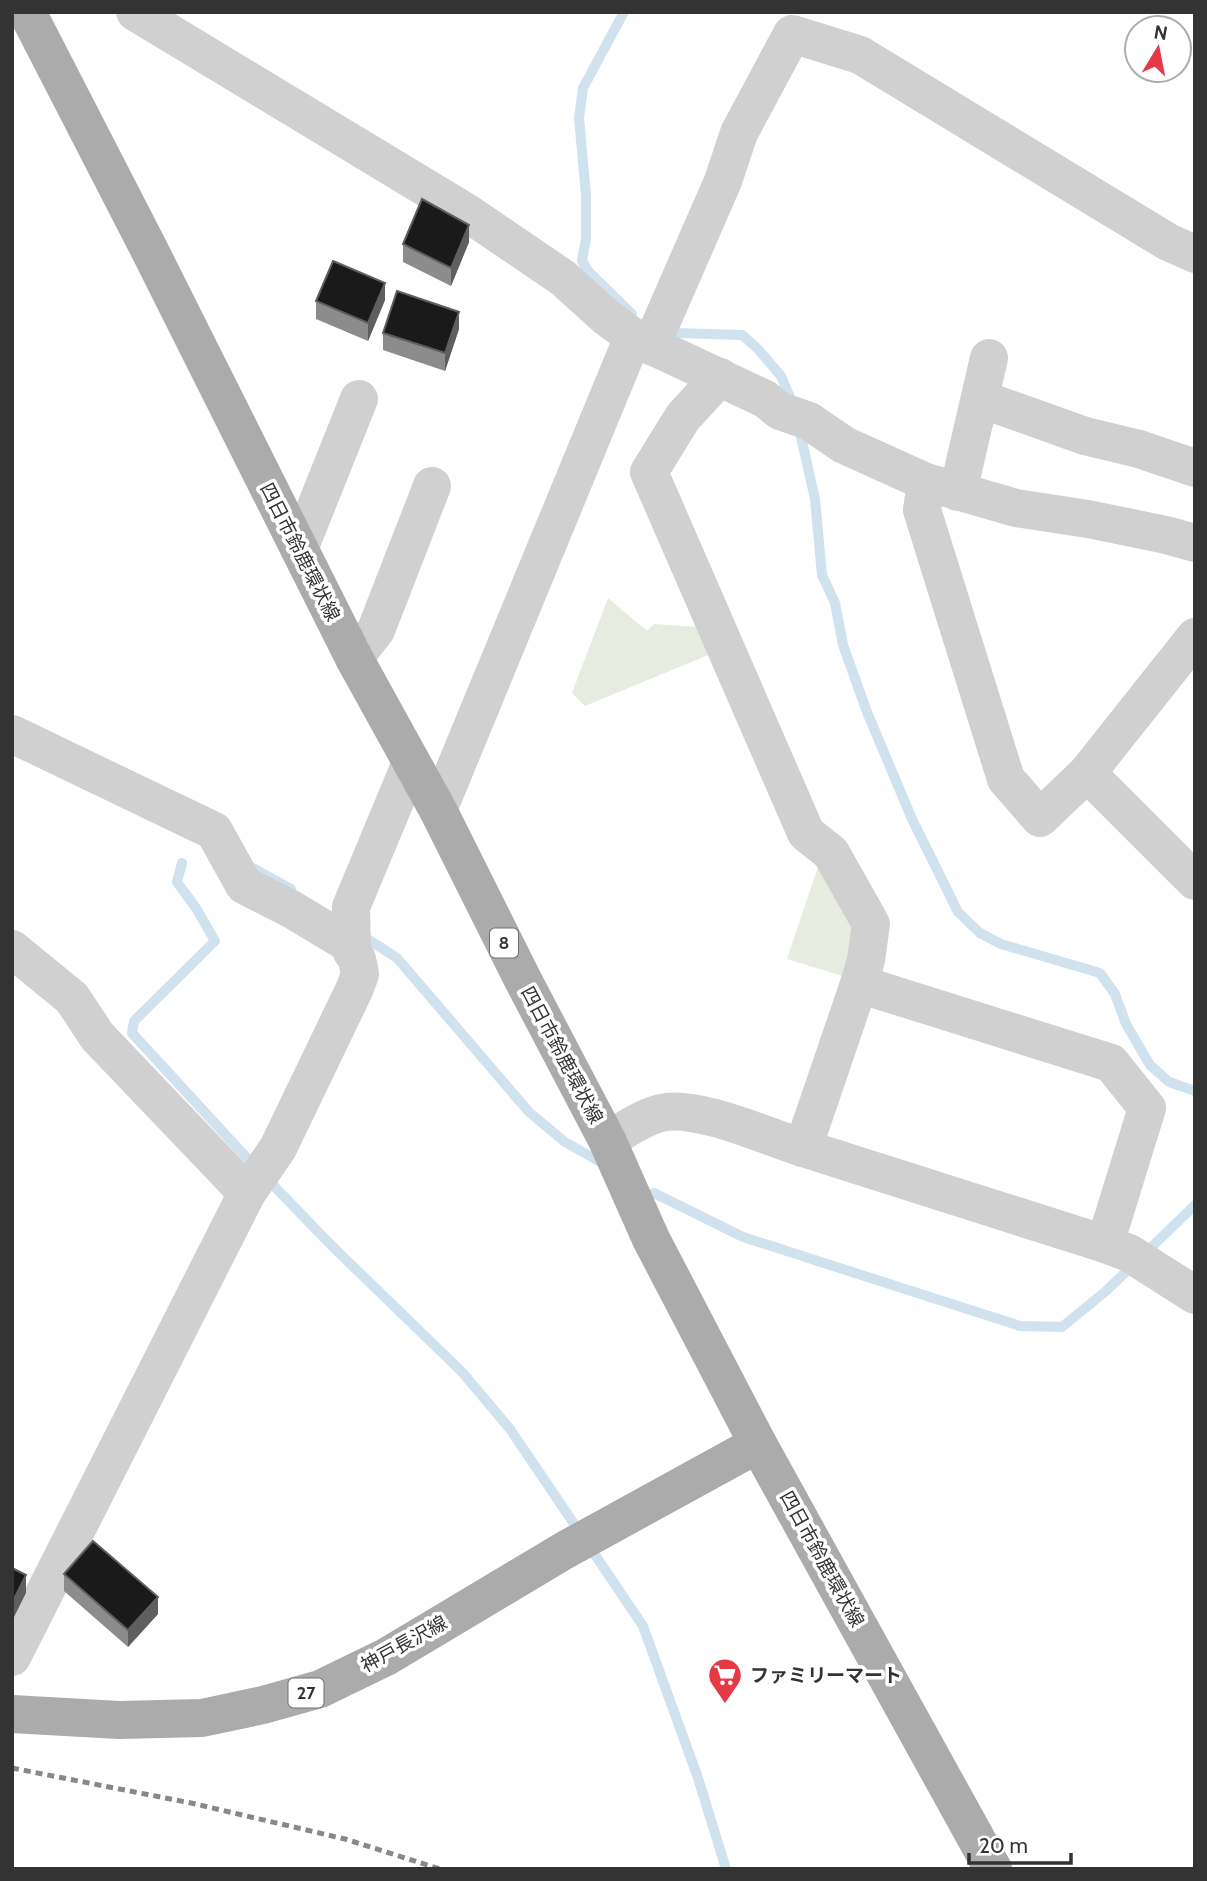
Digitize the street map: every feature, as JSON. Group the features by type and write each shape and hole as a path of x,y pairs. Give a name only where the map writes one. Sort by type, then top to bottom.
{"main road":[{"name":"四日市鈴鹿環状線","path":"27,12 354,658 438,810 607,1140 651,1239 758,1444 993,1869"},
{"name":"神戸長沢線","path":"12,1714 119,1720 202,1718 320,1689 386,1657 565,1550 758,1444"}],"street":[{"path":"135,12 466,212 563,278 605,316 650,335 844,445 942,487 1016,508 1088,519 1195,543"},
{"path":"438,810 650,335 723,181 739,133 792,34 860,55 1168,242 1195,254"},
{"path":"989,358 981,399 942,487 922,510 1006,779 1040,818 1087,773 1195,637"},
{"path":"720,377 683,418 649,472 806,833 831,853 871,924 866,960 859,984 803,1148"},
{"path":"299,549 359,399"},
{"path":"981,399 1085,436 1139,449 1195,468"},
{"path":"354,658 376,630 432,486"},
{"path":"12,734 214,831 244,886 292,909 345,942 357,959 360,974 12,1657"},
{"path":"352,950 351,907 411,763"},
{"path":"1087,773 1195,881"},
{"path":"12,949 72,998 97,1036 257,1179"},
{"path":"859,984 1111,1063 1147,1108 1129,1256"},
{"path":"607,1140 657,1114 676,1110 699,1114 1129,1256 1195,1295"}],"shaded area":[{"path":"608,598 647,631 654,624 696,627 713,653 585,706 572,693"},
{"path":"820,861 853,920 853,946 843,976 787,959"}],"building":[{"path":"422,199 469,225 451,268 403,244"},
{"path":"333,261 385,283 368,323 316,301"},
{"path":"397,291 459,312 445,353 383,333"},
{"path":"93,1541 158,1597 128,1630 64,1574"},
{"path":"12,1568 26,1575 12,1603"}],"waterway":[{"path":"624,12 583,88 579,118 586,195 586,238 582,261 589,272 632,314"},
{"path":"665,329 677,333 742,335 781,376 793,405"},
{"path":"799,428 815,499 822,575 835,603 843,645 867,712 912,819 958,912 980,933 1001,944 1100,973 1115,994 1126,1024 1150,1065 1169,1082 1195,1091"},
{"path":"182,863 177,882 215,941 134,1021 132,1033 331,1245 462,1372 510,1429 643,1626 698,1778 726,1869"},
{"path":"247,865 291,889"},
{"path":"360,934 397,958 529,1112 565,1142 602,1163"},
{"path":"654,1193 743,1237 1020,1326 1062,1327 1106,1291 1195,1205"}],"railway":[{"path":"12,1768 191,1803 345,1839 440,1869"}],"place":[{"name":"ファミリーマート","path":"725,1705"}]}
